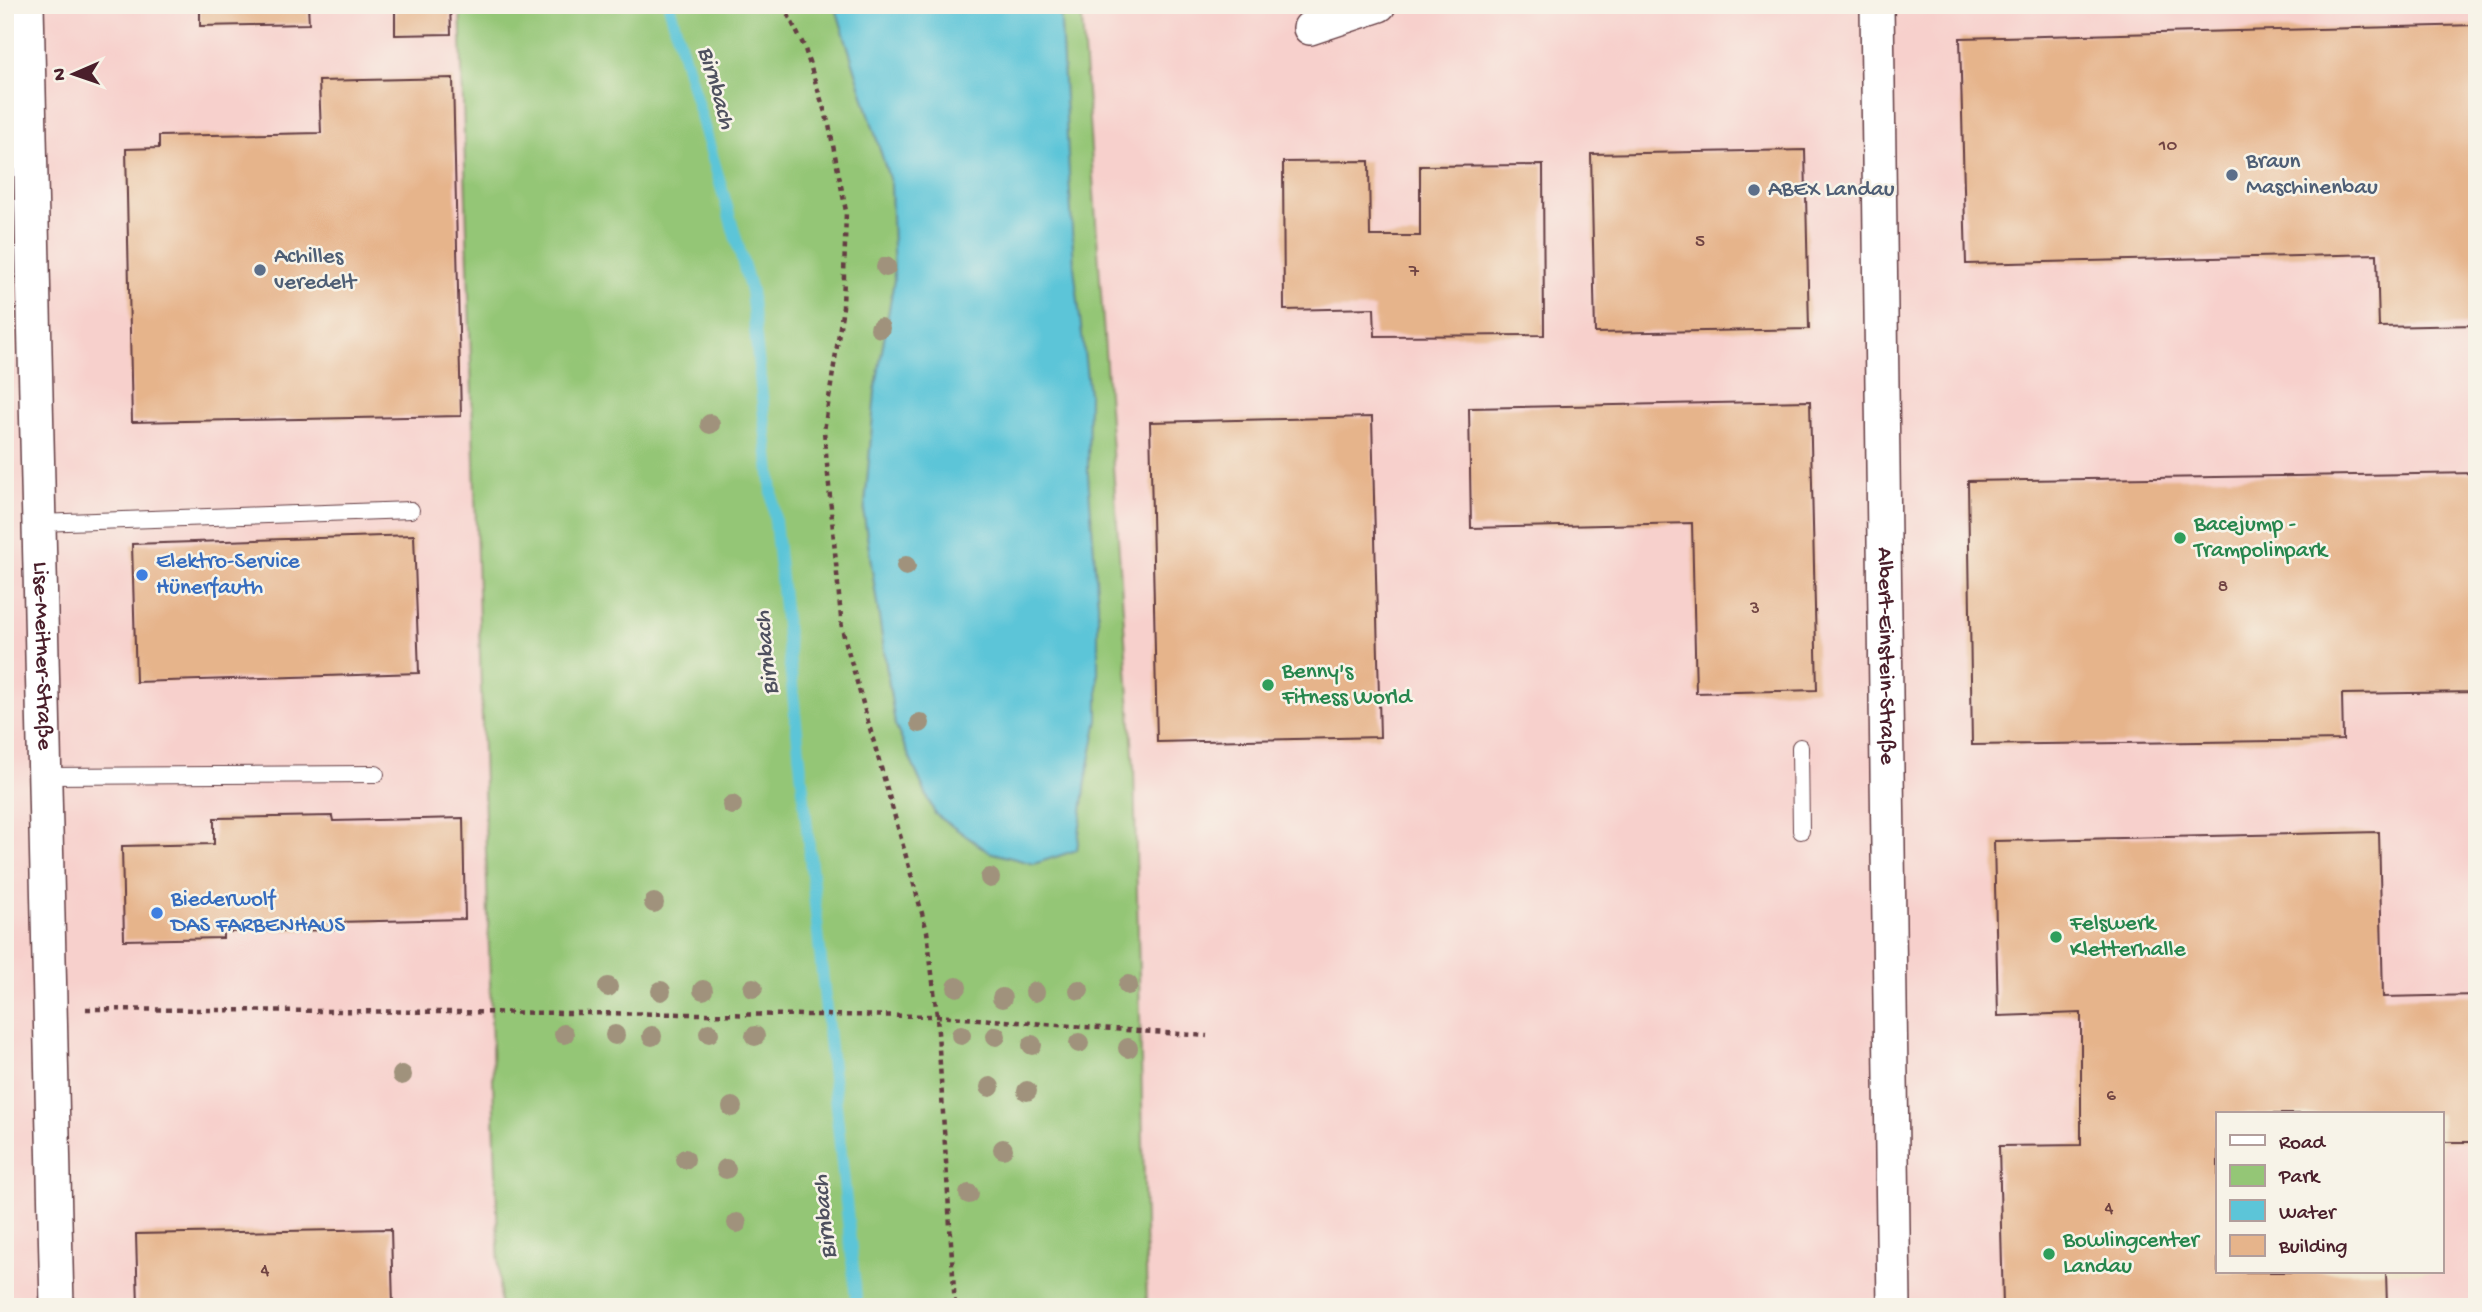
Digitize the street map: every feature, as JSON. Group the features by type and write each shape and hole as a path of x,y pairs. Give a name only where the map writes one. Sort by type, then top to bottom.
{"street":[{"name":"Lise-Meitner-Straße","path":"27,5 57,1307"},
{"path":"1310,28 1379,5"},
{"name":"Albert-Einstein-Straße","path":"1877,5 1894,1307"}],"lane":[{"path":"38,523 411,510"},
{"path":"1800,747 1801,831"},
{"path":"44,776 376,774"}],"path":[{"path":"783,5 804,46 829,125 846,211 843,307 824,431 842,629 928,931 937,1016 955,1307"},
{"path":"50,1008 937,1016 1207,1036"}],"shaded area":[{"path":"5,5 2477,5 2477,1307 5,1307"}],"green space":[{"path":"460,5 1081,5 1134,768 1147,1307 500,1307"}],"water":[{"path":"835,5 1060,5 1074,267 1089,394 1088,474 1098,604 1098,720 1086,781 1077,850 1034,864 989,852 935,814 895,725 864,516 875,392 894,280 891,185"}],"building":[{"path":"200,5 308,5 309,24 200,26"},
{"path":"395,5 450,5 451,34 395,35"},
{"path":"2477,25 2477,325 2379,327 2377,254 1966,264 1960,38"},
{"path":"453,78 461,416 132,422 126,149 159,148 159,136 321,133 319,81"},
{"path":"1805,150 1809,329 1595,333 1591,154"},
{"path":"1369,161 1370,236 1420,236 1420,166 1543,165 1544,335 1375,336 1374,308 1284,310 1283,162"},
{"path":"17,260 17,277 5,277 5,261"},
{"path":"1810,401 1817,690 1696,693 1692,523 1471,528 1469,408"},
{"path":"1372,417 1380,737 1157,742 1150,422"},
{"path":"2477,473 2477,692 2342,694 2343,740 1972,745 1968,481"},
{"path":"414,535 419,673 136,682 132,544"},
{"path":"332,816 333,821 463,818 465,919 336,922 336,930 223,932 223,938 124,940 122,846 214,844 214,818"},
{"path":"2379,832 2383,997 2477,995 2477,1142 2444,1142 2444,1112 2216,1112 2216,1274 2386,1274 2387,1307 2003,1307 1999,1146 2081,1145 2081,1013 1998,1016 1994,841"},
{"path":"391,1229 393,1307 138,1307 136,1234"}],"waterway":[{"name":"Birnbach","path":"669,5 751,291 857,1307"}],"place":[{"name":"Braun Maschinenbau","path":"2232,175"},
{"name":"ABEX Landau","path":"1754,190"},
{"name":"Achilles veredelt","path":"260,270"},
{"name":"Bacejump - Trampolinpark","path":"2180,538"},
{"name":"Elektro-Service Hünerfauth","path":"142,575"},
{"name":"Benny's Fitness World","path":"1268,685"},
{"name":"Biederwolf DAS FARBENHAUS","path":"157,913"},
{"name":"Felswerk Kletterhalle","path":"2056,937"},
{"name":"Bowlingcenter Landau","path":"2049,1254"}]}
